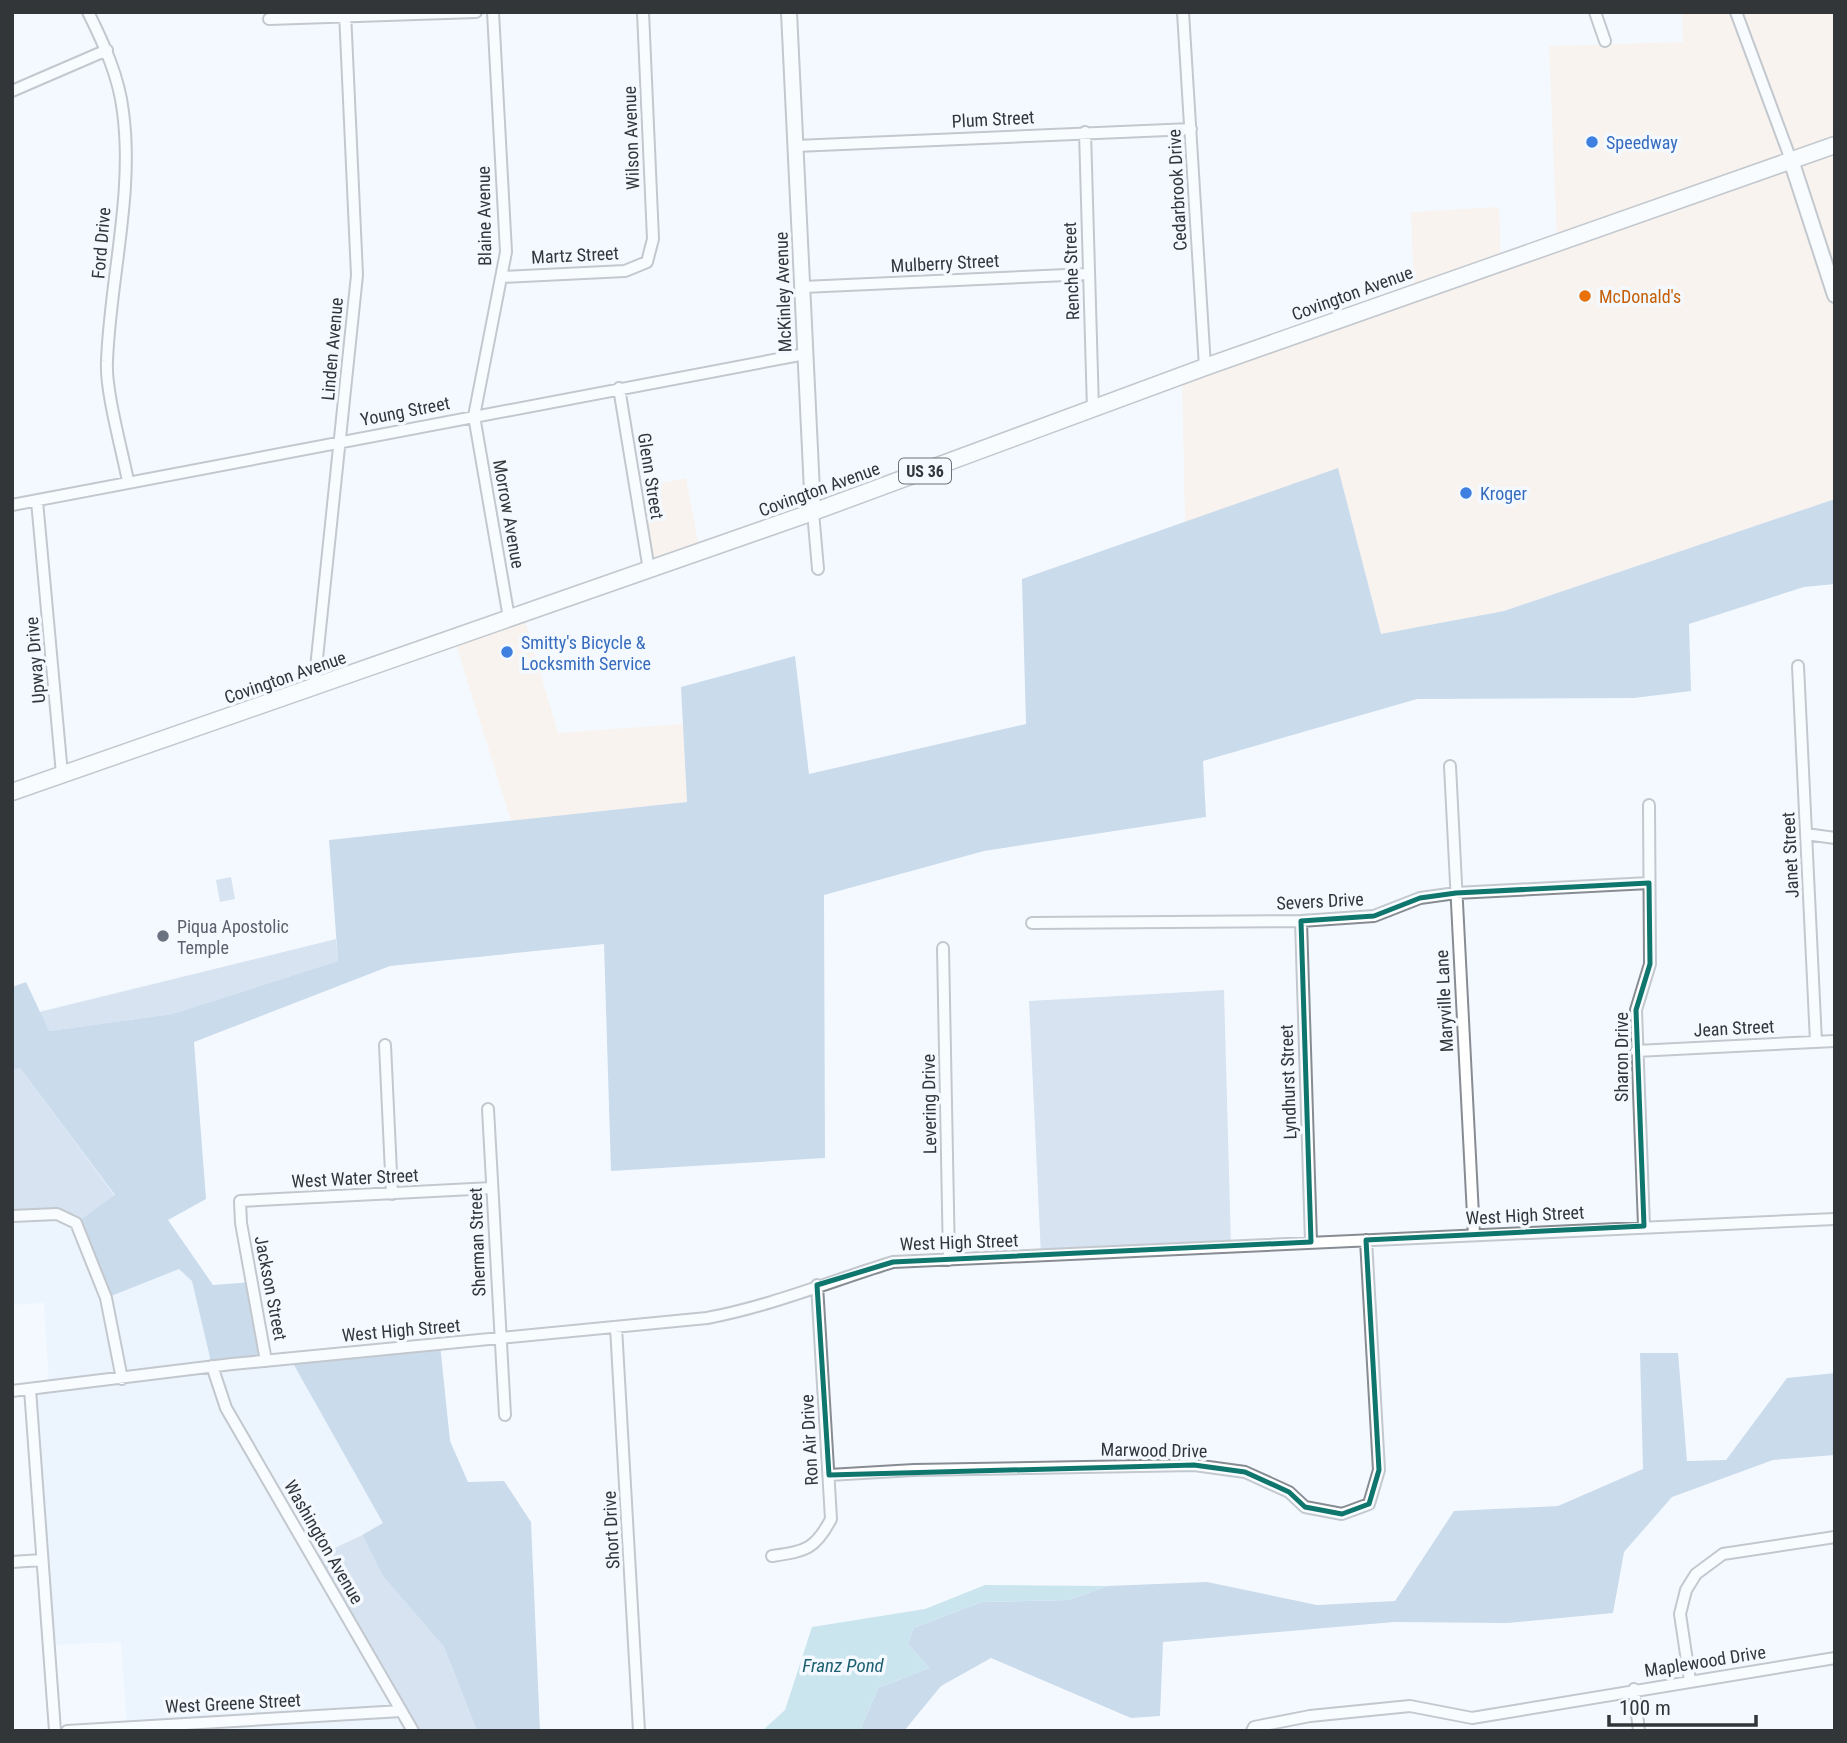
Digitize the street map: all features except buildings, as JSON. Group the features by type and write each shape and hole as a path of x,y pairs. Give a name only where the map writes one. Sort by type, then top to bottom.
{"main road":[{"name":"Covington Avenue","path":"12,792 813,512 1205,366 1835,145"}],"street":[{"name":"Ford Drive","path":"88,12 107,50 123,109 125,131 119,250 106,364 128,481"},
{"path":"269,19 476,12"},
{"name":"Blaine Avenue","path":"474,416 506,252 493,12"},
{"name":"Wilson Avenue","path":"643,12 653,239 647,262"},
{"name":"McKinley Avenue","path":"789,12 818,569"},
{"name":"Cedarbrook Drive","path":"1183,12 1205,366"},
{"path":"1595,12 1605,41"},
{"path":"1736,12 1791,160 1835,295"},
{"name":"Linden Avenue","path":"314,688 357,275 345,15"},
{"path":"12,91 107,50"},
{"name":"Plum Street","path":"796,146 1191,128"},
{"name":"Renche Street","path":"1085,132 1093,409"},
{"name":"Martz Street","path":"502,277 625,271 647,262"},
{"name":"Mulberry Street","path":"803,287 1089,274"},
{"name":"Young Street","path":"12,505 805,354"},
{"name":"Glenn Street","path":"618,388 649,570"},
{"name":"Morrow Avenue","path":"474,416 509,618"},
{"name":"Upway Drive","path":"37,501 62,774"},
{"name":"Janet Street","path":"1798,666 1816,1042"},
{"name":"Maryville Lane","path":"1450,766 1474,1235"},
{"name":"Sharon Drive","path":"1644,1226 1636,1010 1650,964 1649,805"},
{"path":"1806,834 1835,838"},
{"name":"Severs Drive","path":"1032,923 1301,921 1374,916 1420,898 1456,893 1649,883"},
{"name":"Lyndhurst Street","path":"1301,921 1311,1242"},
{"name":"Levering Drive","path":"943,948 949,1260"},
{"name":"Jean Street","path":"1636,1051 1835,1041"},
{"path":"385,1045 392,1194"},
{"name":"Sherman Street","path":"488,1109 498,1339 505,1415"},
{"name":"West Water Street","path":"241,1223 240,1201 492,1188"},
{"path":"12,1216 57,1214 68,1217 83,1236 106,1298 122,1379"},
{"name":"West High Street","path":"12,1391 212,1366 617,1327 752,1310 817,1285 893,1262 1835,1219"},
{"name":"Jackson Street","path":"241,1223 267,1361"},
{"name":"Marwood Drive","path":"829,1475 914,1470 1195,1465 1245,1472 1289,1492 1305,1507 1342,1514 1369,1504 1379,1470 1366,1240"},
{"name":"Ron Air Drive","path":"772,1556 802,1552 821,1539 831,1519 817,1285"},
{"name":"Short Drive","path":"617,1327 639,1731"},
{"name":"Washington Avenue","path":"212,1366 226,1408 413,1731"},
{"path":"30,1389 55,1731"},
{"path":"1690,1681 1680,1614 1686,1590 1696,1574 1723,1554 1835,1537"},
{"path":"12,1562 43,1560"},
{"name":"Maplewood Drive","path":"1252,1731 1254,1727 1310,1716 1410,1706 1472,1718 1634,1689 1835,1658"},
{"path":"1634,1689 1639,1731"},
{"name":"West Greene Street","path":"67,1731 401,1711"}],"highlighted area":[{"path":"1649,883 1650,964 1636,1010 1644,1226 1366,1240 1379,1470 1369,1504 1342,1514 1305,1507 1289,1492 1245,1472 1194,1465 829,1475 817,1285 893,1262 1311,1242 1301,921 1374,916 1420,898 1456,893"}],"shaded area":[{"path":"1682,12 1835,12 1835,499 1504,611 1381,634 1338,469 1185,523 1182,375 1414,291 1411,212 1499,207 1501,260 1557,241 1549,46 1683,42"},
{"path":"1338,468 1381,634 1504,611 1835,499 1835,584 1804,587 1689,624 1691,691 1634,698 1417,699 1203,761 1206,817 984,851 824,895 825,1158 611,1171 604,944 390,966 194,1042 206,1199 168,1220 213,1285 252,1282 266,1361 212,1366 192,1281 179,1269 106,1298 76,1223 115,1195 20,1068 12,1070 12,987 26,982 49,1031 172,1014 338,961 329,840 687,802 681,687 795,656 809,774 1026,724 1022,579"},
{"path":"686,478 700,552 649,570 636,488"},
{"path":"523,613 558,733 683,724 687,802 511,821 454,638"},
{"path":"231,877 235,899 220,902 216,880"},
{"path":"336,939 338,961 172,1014 49,1031 39,1012"},
{"path":"1224,990 1231,1246 1041,1256 1029,1001"},
{"path":"20,1068 115,1196 76,1223 68,1217 12,1216 12,1070"},
{"path":"46,1214 179,1269 192,1281 212,1366 290,1358 384,1523 313,1558 413,1731 209,1731 209,1723 127,1727 121,1642 49,1645 30,1389 49,1387 44,1303 12,1305 12,1216"},
{"path":"440,1344 450,1441 468,1482 504,1481 531,1522 540,1731 477,1731 444,1647 382,1575 362,1535 383,1523 290,1358"},
{"path":"1640,1353 1678,1353 1687,1461 1726,1460 1787,1378 1835,1373 1835,1455 1773,1460 1672,1497 1624,1552 1613,1613 1507,1623 1394,1622 1163,1642 1160,1716 1131,1718 991,1658 941,1686 904,1731 860,1731 878,1688 929,1668 908,1644 913,1628 982,1602 1069,1600 1107,1586 1207,1582 1317,1605 1395,1601 1454,1511 1558,1506 1643,1469"},
{"path":"362,1535 382,1575 444,1647 477,1731 413,1731 313,1558"}],"water":[{"name":"Franz Pond","path":"985,1585 1107,1586 1069,1600 982,1602 913,1628 908,1644 929,1668 878,1688 860,1731 762,1731 785,1710 812,1627 925,1609"}],"place":[{"name":"Speedway","path":"1592,142"},
{"name":"McDonald's","path":"1585,296"},
{"name":"Kroger","path":"1466,493"},
{"name":"Smitty's Bicycle & Locksmith Service","path":"507,652"},
{"name":"Piqua Apostolic Temple","path":"163,936"}]}
